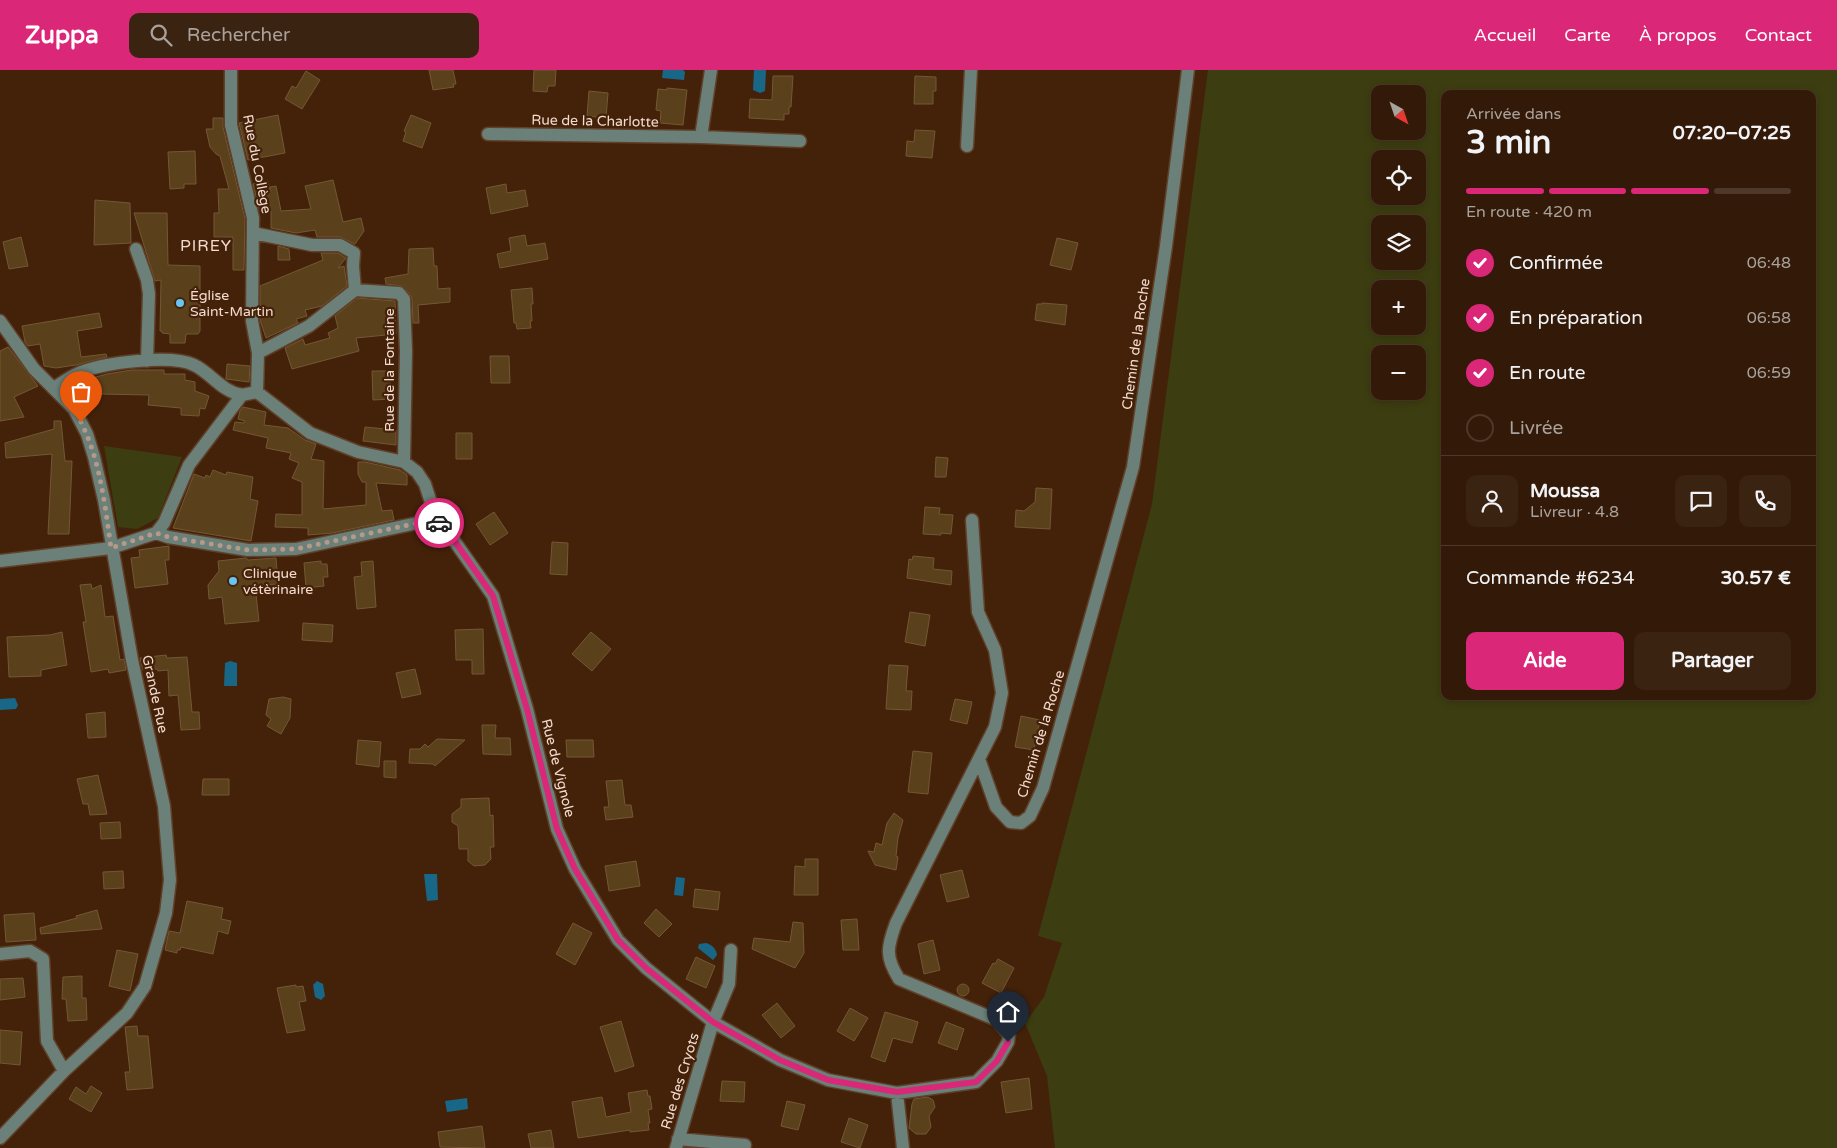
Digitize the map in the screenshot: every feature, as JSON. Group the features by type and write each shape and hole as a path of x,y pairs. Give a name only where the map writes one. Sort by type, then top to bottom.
{"street":[{"name":"Rue du Collège","path":"231,70 231,125 253,218 252,321 258,353 257,392"},
{"path":"701,138 711,70"},
{"path":"968,146 971,70"},
{"name":"Chemin de la Roche","path":"979,759 996,808 1010,822 1021,823 1030,816 1043,788 1133,467 1167,239 1188,70"},
{"name":"Rue de la Charlotte","path":"488,134 800,141"},
{"path":"253,233 312,245 340,246 354,253 355,290 309,326 258,353"},
{"path":"136,249 147,280 149,294 147,360"},
{"name":"Rue de la Fontaine","path":"355,290 399,293 404,300 406,351 404,462"},
{"name":"Grande Rue","path":"0,321 34,369 74,409 87,434 104,500 132,660 164,806 170,880 166,913 145,986 127,1013 64,1072 0,1139"},
{"path":"54,388 81,372 123,363 147,360 190,363 229,391 242,395 257,392 310,434 358,452 404,462"},
{"path":"0,561 111,548 156,533 164,522 189,465 242,395"},
{"name":"Rue de Vignole","path":"404,462 417,472 424,484 434,512 493,596 527,709 557,829 575,869 618,940 646,968 713,1022 780,1060 828,1080 897,1092"},
{"path":"903,1148 897,1092 976,1082 997,1061 1008,1042 1009,1035 997,1020 899,979 890,966 888,943 896,923 995,727 1002,693 995,650 978,612 972,520"},
{"path":"156,533 168,537 248,550 296,549 422,522 442,523"},
{"name":"Rue des Cryots","path":"677,1143 713,1022 730,984 731,950"},
{"path":"0,954 30,951 43,959 47,1041 64,1072"},
{"path":"0,1139 3,1148"},
{"path":"677,1143 746,1143"}],"shaded area":[{"path":"1208,70 1837,70 1837,1148 1055,1148 1047,1076 1025,1023 1044,997 1062,943 1038,936 1152,504"},
{"path":"104,446 182,457 158,518 137,529 118,527"}],"water":[{"path":"663,70 683,70 685,72 684,80 662,78"},
{"path":"754,70 766,70 765,91 760,93 753,90"},
{"path":"230,661 237,663 237,686 224,686 225,663"},
{"path":"15,698 18,705 16,709 0,710 0,699"},
{"path":"424,874 437,874 438,900 427,901"},
{"path":"676,877 685,878 683,896 674,895"},
{"path":"706,943 716,950 717,955 713,960 698,948 699,944"},
{"path":"317,981 323,984 325,996 321,1000 315,997 313,985"},
{"path":"467,1098 468,1109 447,1112 445,1101"}],"building":[{"path":"429,70 453,70 456,84 453,84 454,87 433,90"},
{"path":"534,70 556,70 555,86 548,86 547,92 533,91"},
{"path":"306,71 320,80 302,109 285,99 292,86 296,88"},
{"path":"773,76 793,76 789,114 784,114 784,120 749,118 750,99 772,100"},
{"path":"915,76 936,77 936,91 933,91 933,104 914,104"},
{"path":"667,88 687,90 683,125 660,123 661,111 656,110 658,89 667,90"},
{"path":"589,91 608,93 606,118 587,116"},
{"path":"278,115 285,153 248,160 239,123"},
{"path":"411,115 431,123 422,148 403,141 406,132 404,131"},
{"path":"213,118 223,118 223,127 245,219 244,270 233,270 233,237 214,237 214,213 219,213 218,189 229,189 220,156 210,147 206,129 213,129"},
{"path":"915,130 935,131 932,158 906,156 907,141 914,142"},
{"path":"195,151 196,184 184,184 184,188 170,189 168,152"},
{"path":"333,180 343,222 361,218 364,231 355,244 340,237 317,237 315,230 296,233 271,228 271,211 260,213 253,184 268,181 270,192 270,187 276,186 281,211 311,209 305,186"},
{"path":"506,184 507,193 525,190 528,206 491,214 486,188"},
{"path":"95,200 130,203 131,243 94,245"},
{"path":"134,213 167,213 168,265 200,266 200,331 198,334 186,334 185,343 170,343 170,334 160,331 161,280 155,281"},
{"path":"525,235 527,246 545,243 548,259 500,268 497,254 511,251 509,238"},
{"path":"21,237 28,266 9,269 3,242"},
{"path":"1057,238 1078,243 1071,270 1050,265"},
{"path":"278,246 289,249 290,260 278,260"},
{"path":"433,248 434,266 437,266 438,289 450,288 450,302 418,305 419,323 413,323 410,294 402,286 386,284 385,278 408,274 409,249"},
{"path":"321,253 338,253 346,258 338,268 344,266 347,286 322,306 305,310 307,316 296,319 298,323 266,338 260,320 260,286 323,260"},
{"path":"532,288 531,328 517,329 516,323 514,323 511,290"},
{"path":"357,298 395,301 396,334 356,338 359,351 292,369 285,348 303,339 305,345 330,338 328,333 338,328 335,316"},
{"path":"1037,304 1067,305 1065,325 1035,320"},
{"path":"99,313 102,327 77,331 81,357 106,354 107,357 56,368 44,366 40,344 28,346 25,342 22,326"},
{"path":"8,347 38,386 14,397 24,417 0,421 0,351"},
{"path":"490,356 509,356 510,383 491,383"},
{"path":"227,364 250,366 249,382 226,379"},
{"path":"132,370 164,370 164,374 185,374 185,380 195,382 195,391 209,396 205,409 200,408 199,416 181,415 181,408 148,405 149,395 101,394 88,395 88,399 80,400 77,396 77,383 81,381"},
{"path":"372,371 390,371 390,399 373,400"},
{"path":"243,407 266,412 264,425 288,428 305,440 316,444 311,459 324,461 323,509 366,505 366,482 362,482 358,474 358,462 400,470 407,475 407,485 376,483 382,511 392,510 394,520 332,533 308,535 308,528 275,527 276,514 302,515 302,482 292,478 299,463 289,459 291,453 266,448 268,438 233,430 235,422 244,423 245,421 238,419"},
{"path":"54,421 61,421 65,461 72,461 69,534 48,534 52,454 6,458 5,443 54,429"},
{"path":"365,427 396,430 396,445 363,441"},
{"path":"456,433 472,433 472,459 456,459"},
{"path":"936,457 948,458 946,477 935,477"},
{"path":"213,470 226,475 227,472 253,477 250,499 258,501 251,541 173,528 194,474 205,478 206,475 210,477"},
{"path":"1036,488 1052,489 1050,529 1015,527 1016,510 1024,511 1035,502"},
{"path":"925,507 940,508 939,514 953,515 951,534 923,534"},
{"path":"494,512 508,533 490,545 476,524"},
{"path":"552,542 568,543 567,575 550,574"},
{"path":"169,546 169,560 165,560 168,584 135,588 131,558 140,557 139,550"},
{"path":"913,556 934,558 933,569 952,571 951,585 907,578 909,559 912,560"},
{"path":"246,558 248,560 276,558 278,584 255,586 259,621 225,624 222,597 209,599 208,585 219,571 218,561"},
{"path":"321,561 321,564 327,564 328,577 323,577 324,586 306,588 304,563"},
{"path":"373,561 376,607 357,609 354,577 362,576 361,562"},
{"path":"91,584 92,589 101,585 105,617 113,616 120,660 124,659 126,670 109,673 108,669 91,672 83,622 86,622 80,585"},
{"path":"910,612 930,615 925,646 905,642"},
{"path":"303,623 333,625 332,642 302,640"},
{"path":"483,629 484,674 472,674 472,660 456,660 455,630"},
{"path":"62,632 67,665 41,670 41,676 9,677 7,637 50,635"},
{"path":"591,632 611,649 592,671 572,654"},
{"path":"166,655 167,658 187,657 192,712 199,712 200,729 181,730 178,695 169,696 168,670 143,670 140,658"},
{"path":"889,665 908,666 906,691 912,691 911,710 886,709"},
{"path":"415,669 421,694 402,698 396,673"},
{"path":"283,697 291,699 290,718 281,734 267,726 271,719 266,715 269,699"},
{"path":"955,699 972,702 967,724 950,720"},
{"path":"105,712 106,737 88,738 86,714"},
{"path":"1021,716 1040,720 1034,750 1015,747"},
{"path":"482,725 496,725 495,738 510,738 511,755 483,754"},
{"path":"437,739 465,740 435,766 433,764 409,763 410,749 420,749 425,744 428,747"},
{"path":"358,740 381,742 379,767 356,764"},
{"path":"566,740 593,740 594,757 567,757"},
{"path":"913,751 932,753 928,794 908,792"},
{"path":"384,761 396,761 396,778 384,777"},
{"path":"98,775 107,814 90,815 88,804 83,804 77,779"},
{"path":"203,779 229,779 229,795 202,795"},
{"path":"622,780 625,805 631,805 633,817 606,820 604,807 609,807 606,781"},
{"path":"489,798 490,816 493,815 494,847 490,847 491,859 485,865 474,866 468,861 468,849 459,849 458,826 452,822 452,814 461,807 461,799"},
{"path":"894,813 903,820 898,838 896,870 875,865 868,851 874,852 876,843 882,845 887,823"},
{"path":"120,822 121,838 101,839 100,823"},
{"path":"805,859 818,859 818,895 794,895 795,866 805,867"},
{"path":"636,861 640,886 609,891 605,866"},
{"path":"962,870 969,897 947,902 940,875"},
{"path":"123,871 124,888 104,889 103,872"},
{"path":"695,889 720,892 718,910 693,907"},
{"path":"187,901 223,908 221,919 231,921 228,934 218,931 213,954 181,947 180,950 177,950 177,953 165,950 169,931 180,933"},
{"path":"656,909 672,924 659,937 644,923"},
{"path":"97,910 102,929 41,934 40,928 77,918 76,916"},
{"path":"34,913 36,940 6,942 4,915"},
{"path":"857,919 859,950 843,950 841,920"},
{"path":"793,922 803,923 804,953 795,968 752,949 754,938 790,942"},
{"path":"573,923 592,933 575,965 556,954"},
{"path":"933,940 940,970 924,974 918,944"},
{"path":"117,950 138,954 130,991 109,986"},
{"path":"696,957 715,966 706,988 686,979"},
{"path":"998,959 1014,968 1001,993 982,983 993,963 995,964"},
{"path":"82,976 82,998 86,998 87,1020 68,1021 66,999 62,999 63,977"},
{"path":"23,978 25,997 0,1000 0,979"},
{"path":"961,984 965,984 969,990 965,996 961,996 957,992 957,988"},
{"path":"296,985 296,987 303,986 306,1001 299,1002 305,1030 287,1033 277,988"},
{"path":"777,1003 795,1026 781,1038 762,1015"},
{"path":"850,1008 868,1018 854,1041 837,1031"},
{"path":"885,1012 918,1022 912,1043 893,1038 885,1062 871,1057"},
{"path":"621,1021 634,1066 615,1072 600,1027"},
{"path":"946,1022 964,1029 957,1050 938,1043"},
{"path":"137,1026 138,1036 148,1036 153,1088 127,1090 125,1072 130,1072 125,1027"},
{"path":"0,1030 22,1032 20,1065 0,1063"},
{"path":"1029,1078 1032,1109 1006,1113 1001,1082"},
{"path":"722,1081 745,1082 744,1102 720,1101"},
{"path":"91,1086 102,1093 91,1112 69,1099 76,1087 86,1094"},
{"path":"647,1090 652,1109 648,1110 649,1130 630,1132 630,1130 578,1138 572,1102 602,1097 606,1117 631,1112 628,1093"},
{"path":"928,1097 933,1100 935,1107 929,1116 931,1127 926,1134 916,1134 909,1128 912,1104 914,1099"},
{"path":"787,1101 805,1105 798,1130 781,1126"},
{"path":"849,1118 868,1125 860,1148 841,1142"},
{"path":"482,1126 485,1148 440,1147 438,1132"},
{"path":"551,1130 554,1148 531,1148 528,1134"}],"way so far":[{"path":"81,422 87,434 94,458 104,500 111,548 156,533 168,537 248,550 296,549 422,522 439,523"}],"place":[{"name":"Église Saint-Martin","path":"180,303"},
{"name":"Clinique vétèrinaire","path":"233,581"}],"district":[{"name":"PIREY","path":"206,246"}],"route":[{"path":"439,523 442,523 493,596 527,709 557,829 575,869 618,940 646,968 713,1022 780,1060 828,1080 897,1092 976,1082 997,1061 1008,1042"}]}
